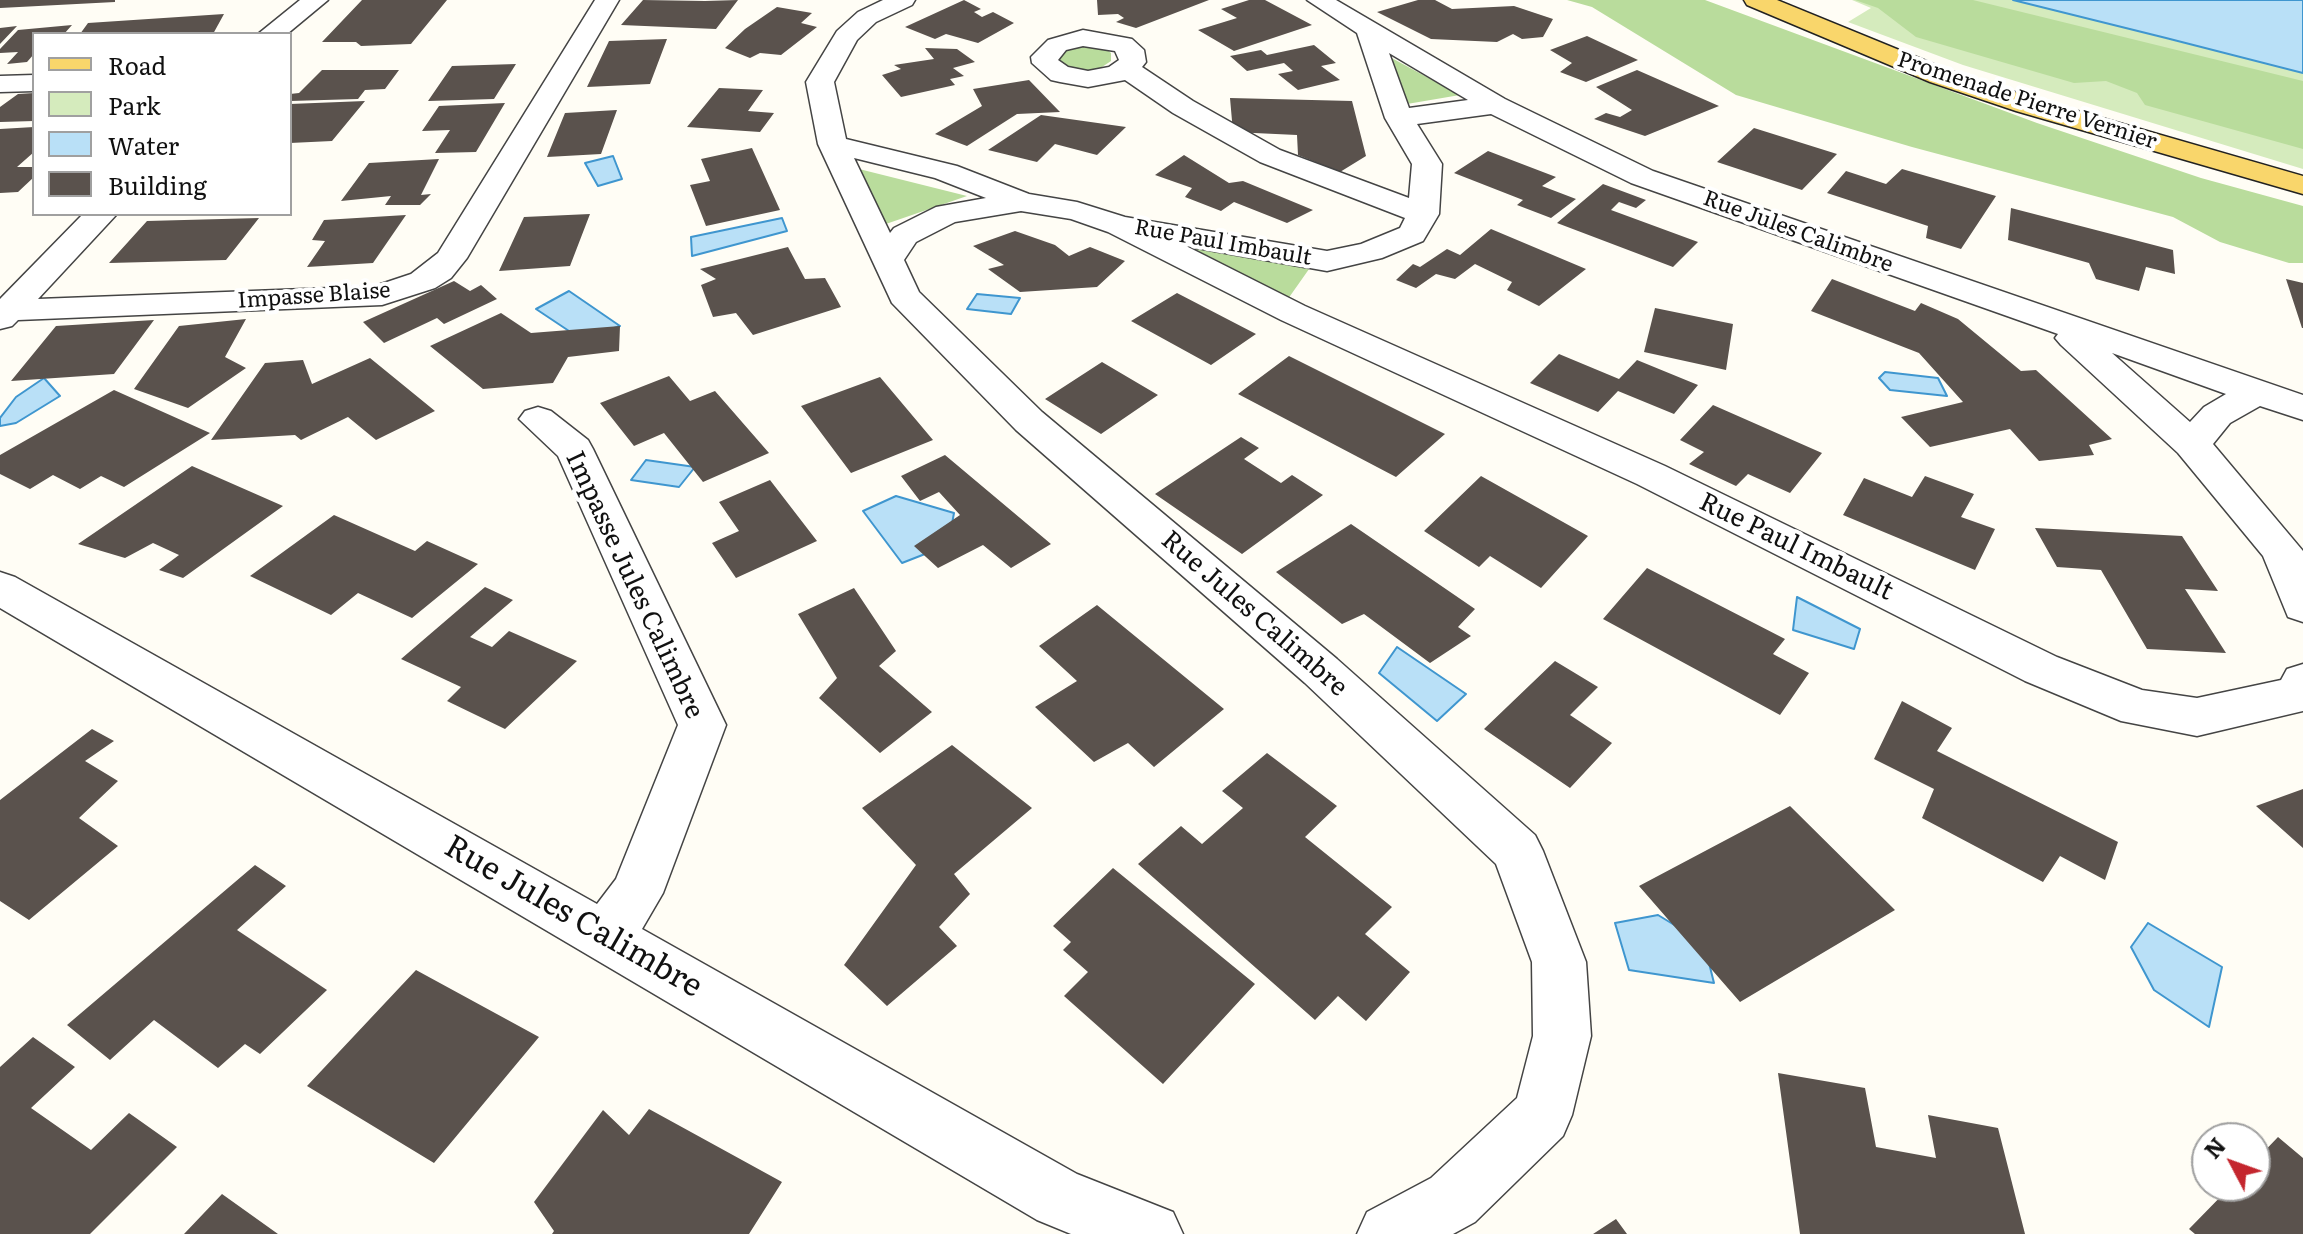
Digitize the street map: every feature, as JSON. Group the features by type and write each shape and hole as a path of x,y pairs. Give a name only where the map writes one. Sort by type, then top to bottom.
{"main road":[{"name":"Promenade Pierre Vernier","path":"1756,0 1939,76 2026,105 2303,185"}],"street":[{"path":"271,32 295,0"},
{"path":"273,32 316,0"},
{"name":"Impasse Blaise","path":"4,314 359,297 394,292 423,281 439,271 451,258 607,0"},
{"name":"Rue Jules Calimbre","path":"903,0 867,17 846,36 820,82 833,144 889,258 904,296 1029,421 1321,671 1517,851 1559,962 1562,1036 1542,1115 1453,1200 1389,1234"},
{"name":"Rue Jules Calimbre","path":"1319,0 1495,105 1642,177 2303,408"},
{"path":"1127,69 1183,107 1270,156 1423,214 1427,164 1399,118 1369,32"},
{"path":"0,84 32,83"},
{"path":"1399,118 1495,105"},
{"name":"Rue Paul Imbault","path":"833,144 946,172 1022,202 1077,211 1119,225 1293,313 1651,475 2041,669 2138,708 2197,717 2299,694 2303,682"},
{"name":"Rue Paul Imbault","path":"889,258 905,235 947,214 1022,202"},
{"name":"Rue Paul Imbault","path":"1119,225 1327,261 1371,251 1412,234 1423,214"},
{"path":"4,314 99,216"},
{"name":"Rue Paul Imbault","path":"1293,313 1327,261"},
{"path":"2057,324 2192,444 2282,551 2303,606"},
{"path":"2192,444 2217,415 2257,392"},
{"name":"Impasse Jules Calimbre","path":"538,419 574,449 702,725 637,893 606,935"},
{"name":"Rue Jules Calimbre","path":"0,588 1059,1198 1151,1234"}],"green space":[{"path":"1567,0 1705,0 2037,123 2201,178 2303,206 2303,263 2289,263 2220,242 2173,217 1912,147 1736,95 1592,7"},
{"path":"1852,0 2013,0 2303,73 2303,169 1963,65 1848,22 1871,8"},
{"path":"1855,0 1973,0 2303,81 2303,149 2145,105 2137,93 2106,81 2074,83 1916,37 1878,8"},
{"path":"1075,45 1106,49 1111,53 1111,61 1099,69 1083,71 1056,66 1056,51"},
{"path":"1388,56 1460,95 1407,104"},
{"path":"855,168 967,196 883,225"},
{"path":"1140,233 1314,262 1283,306"}],"water":[{"path":"2013,0 2303,0 2303,73 2166,38"},
{"path":"613,156 622,179 598,186 585,163"},
{"path":"782,218 787,231 692,256 691,237"},
{"path":"569,291 620,326 581,339 536,309"},
{"path":"977,294 1020,298 1011,314 967,309"},
{"path":"1885,372 1938,378 1947,396 1890,390 1879,378"},
{"path":"44,378 60,396 16,423 0,426 0,418 16,397"},
{"path":"646,460 695,467 679,487 631,480"},
{"path":"896,496 954,513 948,545 902,563 863,511"},
{"path":"1797,597 1860,629 1854,649 1793,630"},
{"path":"1397,647 1466,694 1437,721 1379,673"},
{"path":"1658,915 1704,943 1714,983 1629,970 1615,923"},
{"path":"2148,923 2222,967 2209,1027 2154,990 2131,947"}],"building":[{"path":"0,0 115,0 115,2 0,8"},
{"path":"362,0 447,0 411,44 361,46 356,42 322,42"},
{"path":"643,0 738,0 716,29 621,25"},
{"path":"964,0 981,9 974,12 982,17 993,12 1014,23 978,43 946,34 935,39 905,27"},
{"path":"1097,0 1209,0 1136,28 1116,22 1124,18 1118,14 1098,15"},
{"path":"1249,0 1265,0 1312,25 1234,51 1198,30 1237,18 1221,9"},
{"path":"1418,0 1435,0 1452,9 1514,6 1553,19 1543,37 1522,39 1513,34 1497,42 1431,39 1377,12"},
{"path":"777,7 812,13 801,23 817,27 781,55 760,53 750,58 725,48 745,29"},
{"path":"224,14 214,32 81,32 88,23"},
{"path":"72,25 66,32 32,32 32,56 27,62 7,64 18,52 0,53 0,49 18,30"},
{"path":"17,26 0,44 0,28"},
{"path":"1587,36 1638,60 1586,82 1560,72 1572,63 1550,50"},
{"path":"667,39 650,84 587,87 609,41"},
{"path":"1314,45 1336,63 1321,66 1340,80 1298,90 1278,74 1293,71 1284,63 1247,71 1230,56 1261,50 1267,55"},
{"path":"925,48 957,49 975,62 953,68 964,76 950,79 955,85 901,97 882,75 901,69 894,65 934,59"},
{"path":"516,64 494,99 428,101 452,66"},
{"path":"322,70 399,70 385,89 365,90 358,99 292,101 292,94 299,93"},
{"path":"1637,70 1719,106 1645,136 1594,119 1606,113 1620,117 1632,110 1596,87"},
{"path":"1029,80 1060,112 1017,114 967,146 935,134 982,106 973,89"},
{"path":"719,88 763,90 748,111 774,113 760,132 687,127"},
{"path":"32,93 32,121 0,122 0,107 18,94"},
{"path":"1230,98 1352,101 1366,156 1340,172 1298,155 1297,135 1233,132"},
{"path":"365,101 332,141 292,143 292,104"},
{"path":"505,103 476,152 435,153 450,130 422,131 439,106"},
{"path":"617,110 601,154 547,157 565,113"},
{"path":"1041,115 1126,127 1097,155 1055,144 1037,162 988,150"},
{"path":"32,127 32,154 17,167 32,167 32,179 18,192 0,193 0,129"},
{"path":"1754,128 1837,154 1802,190 1717,162"},
{"path":"752,148 780,210 706,226 690,185 710,181 701,159"},
{"path":"1488,151 1556,177 1542,186 1576,199 1551,218 1517,205 1523,200 1454,173"},
{"path":"1184,155 1229,183 1243,181 1313,210 1287,223 1234,202 1221,211 1185,197 1192,188 1155,175"},
{"path":"439,159 421,195 431,194 420,205 385,205 391,196 341,201 369,163"},
{"path":"1902,169 1996,196 1961,249 1926,238 1928,226 1827,193 1846,171 1886,184"},
{"path":"1603,184 1646,200 1636,208 1619,202 1611,210 1698,242 1673,267 1557,223"},
{"path":"2011,208 2173,250 2175,274 2146,267 2139,291 2096,279 2089,263 2008,240"},
{"path":"590,214 570,266 499,271 524,217"},
{"path":"406,215 373,263 307,267 325,241 312,240 324,220"},
{"path":"259,218 226,260 109,263 147,221"},
{"path":"1491,229 1586,269 1539,306 1507,290 1512,282 1475,264 1455,279 1436,274 1416,288 1396,280 1413,264 1420,267 1447,249 1460,255"},
{"path":"1015,231 1055,245 1069,256 1090,247 1125,261 1097,287 1020,292 988,269 1004,265 973,246"},
{"path":"788,247 805,279 825,278 841,307 753,335 736,313 713,317 701,285 716,279 700,269"},
{"path":"1832,279 1915,311 1921,303 1958,319 2021,371 2036,370 2112,439 2089,445 2094,455 2039,461 2010,429 1930,447 1901,417 1963,402 1919,353 1811,311"},
{"path":"2286,279 2303,283 2303,328 2302,328"},
{"path":"454,281 470,291 481,285 497,299 444,324 437,318 384,343 363,322"},
{"path":"1177,293 1256,334 1211,365 1131,321"},
{"path":"1655,308 1733,324 1726,370 1644,352"},
{"path":"501,313 531,333 620,326 619,351 568,357 553,383 483,389 430,346"},
{"path":"246,319 225,357 246,368 188,408 134,389 179,326"},
{"path":"154,320 114,374 11,381 56,326"},
{"path":"1559,354 1619,379 1637,360 1698,385 1674,414 1618,391 1598,412 1530,383"},
{"path":"1289,356 1445,434 1396,477 1238,394"},
{"path":"370,358 435,411 376,440 348,417 301,440 295,435 211,440 265,363 303,360 312,384"},
{"path":"1102,362 1158,395 1101,434 1045,399"},
{"path":"669,376 690,401 715,391 769,453 703,482 664,433 634,446 600,403"},
{"path":"880,377 933,440 851,473 801,406"},
{"path":"114,390 210,433 124,487 101,476 80,489 53,475 30,489 0,474 0,455"},
{"path":"1713,405 1822,453 1790,493 1748,474 1736,486 1689,464 1704,452 1680,440"},
{"path":"1241,437 1259,448 1244,459 1281,483 1292,475 1323,495 1242,554 1155,494"},
{"path":"945,455 1051,544 1011,568 983,545 938,568 914,546 960,515 939,492 920,501 901,476"},
{"path":"192,466 283,506 183,578 159,570 179,555 153,543 125,558 78,544"},
{"path":"1481,476 1588,536 1541,588 1490,556 1479,567 1424,531"},
{"path":"1925,476 1974,494 1961,517 1995,529 1975,570 1843,515 1864,478 1912,497"},
{"path":"770,480 817,541 736,578 712,543 739,531 719,502"},
{"path":"334,515 415,551 427,541 478,564 412,618 358,593 331,615 250,576"},
{"path":"1351,524 1475,609 1458,627 1471,636 1430,663 1364,614 1342,624 1276,572"},
{"path":"2035,528 2182,536 2218,591 2185,589 2226,653 2147,649 2101,570 2057,567"},
{"path":"1647,568 1785,639 1773,654 1809,673 1780,715 1603,619"},
{"path":"485,587 513,600 470,637 492,647 509,631 577,661 505,729 447,701 461,687 401,659"},
{"path":"854,588 896,651 879,666 932,712 880,753 819,698 837,678 798,614"},
{"path":"1097,605 1224,709 1154,767 1128,743 1094,762 1035,707 1077,681 1039,646"},
{"path":"1555,661 1598,687 1570,715 1612,743 1570,788 1484,729"},
{"path":"1902,701 1952,728 1937,751 2118,842 2105,880 2060,856 2043,882 1922,818 1934,789 1874,759"},
{"path":"92,729 114,741 85,761 118,781 79,818 118,846 29,920 0,901 0,800"},
{"path":"952,745 1032,808 954,874 970,894 939,927 957,946 887,1006 844,965 916,865 862,808"},
{"path":"1267,753 1337,806 1305,837 1392,907 1365,934 1410,972 1366,1021 1338,996 1315,1020 1138,864 1181,826 1202,844 1243,808 1222,791"},
{"path":"2303,789 2303,848 2256,806"},
{"path":"1790,806 1895,910 1740,1002 1639,886"},
{"path":"255,865 286,886 237,930 327,990 260,1054 245,1044 218,1068 154,1020 110,1060 67,1025"},
{"path":"1113,868 1255,984 1163,1084 1064,996 1088,972 1063,950 1071,942 1053,926"},
{"path":"416,970 539,1037 434,1163 307,1086"},
{"path":"33,1037 75,1067 31,1108 91,1150 129,1113 177,1147 90,1234 0,1234 0,1067"},
{"path":"1778,1073 1865,1088 1876,1147 1936,1158 1928,1115 1998,1128 2025,1234 1800,1234"},
{"path":"649,1109 782,1182 749,1234 552,1234 554,1231 534,1202 603,1110 629,1135"},
{"path":"2278,1137 2303,1158 2303,1234 2195,1234 2189,1229 2215,1202 2271,1202 2271,1144"},
{"path":"222,1194 278,1234 184,1234"},
{"path":"1616,1219 1627,1234 1593,1234"}]}
